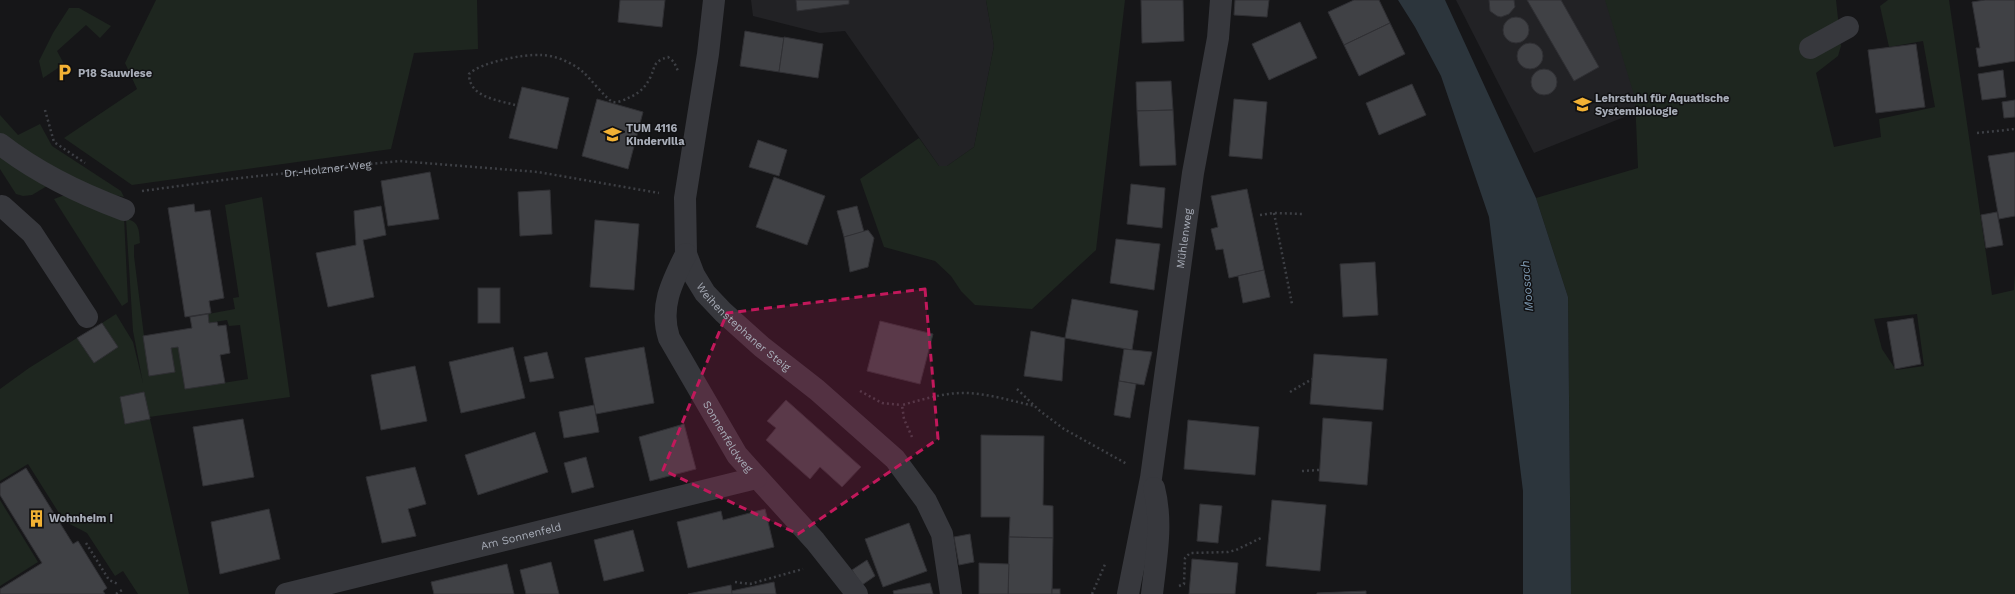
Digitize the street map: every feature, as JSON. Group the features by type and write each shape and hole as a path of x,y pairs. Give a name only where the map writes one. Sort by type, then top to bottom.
{"street":[{"name":"Weihenstephaner Steig","path":"714,0 708,54 685,198 686,254 694,275 705,292 723,312 762,347 817,390 895,459 926,501 942,534 951,594"},
{"name":"Mühlenweg","path":"1128,594 1151,478 1193,173 1218,38 1221,0"},
{"path":"1810,48 1848,27"},
{"path":"0,144 66,184 124,210"},
{"path":"1,205 32,233 87,317"},
{"name":"Sonnenfeldweg","path":"686,254 668,291 665,304 664,325 668,338 737,455 831,561 857,594"},
{"name":"Am Sonnenfeld","path":"286,594 756,478"},
{"name":"Mühlenweg","path":"1151,478 1158,503 1159,530 1153,591"}],"path":[{"path":"515,105 480,94 473,89 469,80 469,74 475,68 486,64 542,55 572,64 583,72 607,98 613,102 620,101 642,90 658,60 668,57 674,62 679,72 677,79"},
{"path":"45,110 54,142 92,167"},
{"path":"1977,133 2015,129"},
{"name":"Dr.-Holzner-Weg","path":"124,210 128,192 231,178 399,161 538,172 685,198"},
{"path":"1274,213 1292,304"},
{"path":"1260,215 1274,213 1303,214"},
{"path":"1290,392 1312,379"},
{"path":"1017,389 1064,429 1151,478"},
{"path":"912,438 904,419 902,405 939,395 961,393 980,395 1036,406"},
{"path":"1302,471 1320,470"},
{"path":"1153,591 1178,587 1184,584 1185,558 1190,553 1228,552 1236,550 1263,537"},
{"path":"86,543 109,580 118,584"},
{"path":"1092,594 1108,556"},
{"path":"735,582 750,584 831,561"},
{"path":"116,594 122,590"}],"highlighted area":[{"path":"925,289 938,439 798,534 663,470 727,313"}],"shaded area":[{"path":"156,0 477,0 478,49 414,53 391,149 132,185 64,138 137,89 125,63"},
{"path":"751,0 986,0 994,46 974,147 947,166 939,166 845,31 820,33 753,16"},
{"path":"986,0 1125,0 1096,250 1032,309 975,305 961,291 951,276 935,261 884,247 860,179 919,138 939,166 947,166 974,147 994,46"},
{"name":"Lehrstuhl für Aquatische Systembiologie","path":"1456,0 1764,0 1777,56 1534,153"},
{"path":"1605,0 1836,0 1841,46 1838,56 1816,73 1834,147 1881,137 1879,119 1935,107 1923,41 1889,47 1880,6 1888,0 1949,0 1992,295 2014,290 2015,273 2015,594 1571,594 1568,297 1536,198 1638,168 1635,98","holes":["1917,314 1924,366 1896,370 1882,349 1874,319"]},
{"path":"69,8 79,8 111,26 100,38 86,25 57,51 64,64 43,78 39,61 53,33"},
{"path":"0,115 18,135 40,124 52,146 121,191 124,197 108,193 76,180 0,134"},
{"path":"0,150 52,183 32,195 23,196 16,194 0,169"},
{"path":"62,196 70,196 124,217 128,302 122,306 54,199"},
{"path":"262,197 290,397 149,417 144,392 120,397 125,424 150,419 189,594 138,594 123,571 115,576 87,533 64,521 28,464 0,481 0,389 29,368 77,338 94,363 117,347 102,323 116,314 133,342 143,383 133,331 126,219 134,222 139,231 140,243 134,245 134,256 149,376 175,372 171,348 178,347 185,389 248,379 240,325 229,326 227,320 209,323 208,314 235,309 233,298 239,297 225,205"},
{"path":"0,500 38,562 0,586"}],"water":[{"name":"Moosach","path":"1398,0 1445,0 1536,198 1568,297 1571,594 1523,594 1523,491 1489,217 1441,76 1415,27"}],"building":[{"path":"620,0 665,0 662,27 618,22"},
{"path":"796,0 849,0 849,4 797,11"},
{"path":"1141,0 1183,0 1184,41 1142,43"},
{"path":"1235,0 1269,0 1267,17 1234,15"},
{"path":"1354,0 1379,0 1390,23 1344,45 1328,12"},
{"path":"1489,0 1514,0 1515,7 1509,14 1501,17 1497,16 1490,11"},
{"path":"1527,0 1561,0 1599,67 1574,81"},
{"path":"1985,0 2015,0 2015,61 1979,67 1976,48 1980,48 1972,2"},
{"path":"1516,17 1525,21 1529,30 1525,39 1516,43 1507,39 1503,30 1507,21"},
{"path":"1300,22 1317,58 1269,80 1252,44"},
{"path":"1390,23 1405,54 1359,76 1344,45"},
{"path":"745,31 784,38 779,72 740,66"},
{"path":"784,37 823,44 818,78 779,72"},
{"path":"1530,43 1539,47 1543,56 1539,65 1530,69 1521,65 1517,56 1521,47"},
{"path":"1916,44 1925,107 1876,113 1868,50"},
{"path":"1544,69 1553,73 1557,82 1553,91 1544,95 1535,91 1531,82 1535,73"},
{"path":"2003,70 2006,97 1982,100 1978,74"},
{"path":"1171,81 1173,110 1137,111 1136,82"},
{"path":"1412,84 1426,115 1379,135 1366,103"},
{"path":"522,87 569,98 557,149 509,138"},
{"name":"TUM 4116 Kindervilla","path":"597,99 643,112 628,169 582,156"},
{"path":"1234,99 1267,102 1262,159 1229,156"},
{"path":"2015,100 2015,117 2004,118 2002,102"},
{"path":"1173,110 1176,165 1140,166 1137,111"},
{"path":"758,140 787,150 779,176 749,167"},
{"path":"2015,152 2015,216 1999,219 1988,156"},
{"path":"430,172 439,219 388,226 381,181"},
{"path":"774,177 825,196 807,245 756,227"},
{"path":"1131,184 1165,188 1162,228 1127,224"},
{"path":"1247,189 1264,270 1229,278 1223,249 1216,250 1211,229 1218,227 1211,196"},
{"path":"550,190 552,234 520,236 518,192"},
{"path":"194,204 195,212 210,210 224,298 209,301 211,313 185,317 168,208"},
{"path":"381,206 386,235 363,240 374,297 328,307 316,253 356,245 354,211"},
{"path":"857,206 864,232 844,237 837,211"},
{"path":"1997,212 2003,245 1986,248 1981,215"},
{"path":"595,220 639,224 634,290 590,287"},
{"path":"868,230 874,238 868,267 850,272 844,237"},
{"path":"1116,239 1160,244 1154,290 1110,283"},
{"path":"1375,262 1378,315 1343,317 1340,264"},
{"path":"1264,270 1270,297 1243,303 1238,276"},
{"path":"478,288 500,288 500,323 478,323"},
{"path":"1072,299 1138,311 1132,350 1065,338"},
{"path":"208,314 209,323 217,322 218,326 226,325 230,353 220,355 225,383 185,389 178,347 171,348 175,372 149,376 143,336 192,328 190,317"},
{"path":"1913,318 1921,364 1895,369 1887,322"},
{"path":"880,321 933,334 920,384 867,371"},
{"path":"102,323 118,347 94,363 77,338"},
{"path":"1031,331 1065,338 1062,381 1024,376"},
{"path":"513,347 525,398 461,413 449,362"},
{"path":"644,347 654,403 596,414 585,358"},
{"path":"1124,349 1152,352 1144,385 1119,381"},
{"path":"547,352 554,378 530,382 524,357"},
{"path":"1314,354 1387,359 1383,410 1310,404"},
{"path":"415,366 427,421 381,430 371,375"},
{"path":"1119,381 1136,384 1130,418 1114,415"},
{"path":"144,392 150,419 125,424 120,397"},
{"path":"786,400 861,467 842,487 820,467 810,479 766,440 776,428 767,421"},
{"path":"594,405 599,432 564,438 559,412"},
{"path":"1323,418 1372,422 1367,485 1319,481"},
{"path":"243,419 254,477 203,486 193,427"},
{"path":"1188,420 1259,427 1255,475 1184,469"},
{"path":"684,424 696,469 650,481 639,437"},
{"path":"535,432 548,472 478,495 465,455"},
{"path":"981,435 1044,436 1043,505 1053,506 1053,538 1009,537 1010,517 981,517"},
{"path":"586,457 594,487 572,493 564,463"},
{"path":"415,467 426,504 408,509 416,536 382,543 366,477"},
{"name":"Wohnheim I","path":"26,468 73,544 78,541 107,588 103,591 105,594 0,594 0,589 42,563 0,495 0,484"},
{"path":"1272,500 1326,505 1320,571 1266,566"},
{"path":"1200,504 1222,506 1218,543 1197,541"},
{"path":"269,509 280,559 220,574 211,522"},
{"path":"765,509 774,547 688,568 677,522 721,511 723,520"},
{"path":"909,523 927,571 883,587 865,539"},
{"path":"633,530 644,571 604,581 594,540"},
{"path":"970,534 974,562 959,565 954,537"},
{"path":"1009,537 1053,538 1052,594 1008,594"},
{"path":"1192,559 1238,563 1235,594 1189,594"},
{"path":"867,560 875,576 862,585 852,570"},
{"path":"551,562 559,594 526,594 520,570"},
{"path":"979,563 1009,564 1008,594 979,594"},
{"path":"507,564 514,594 434,594 431,582"},
{"path":"774,582 776,594 732,594 731,591"},
{"path":"930,583 933,594 894,594 893,591"},
{"path":"731,585 732,594 688,594"},
{"path":"1052,589 1060,589 1060,594 1052,594"},
{"path":"1366,591 1366,594 1317,594 1317,593"}],"place":[{"name":"P18 Sauwiese","path":"65,73"},
{"name":"Lehrstuhl für Aquatische Systembiologie","path":"1582,104"},
{"name":"TUM 4116 Kindervilla","path":"613,134"},
{"name":"Wohnheim I","path":"36,518"}]}
